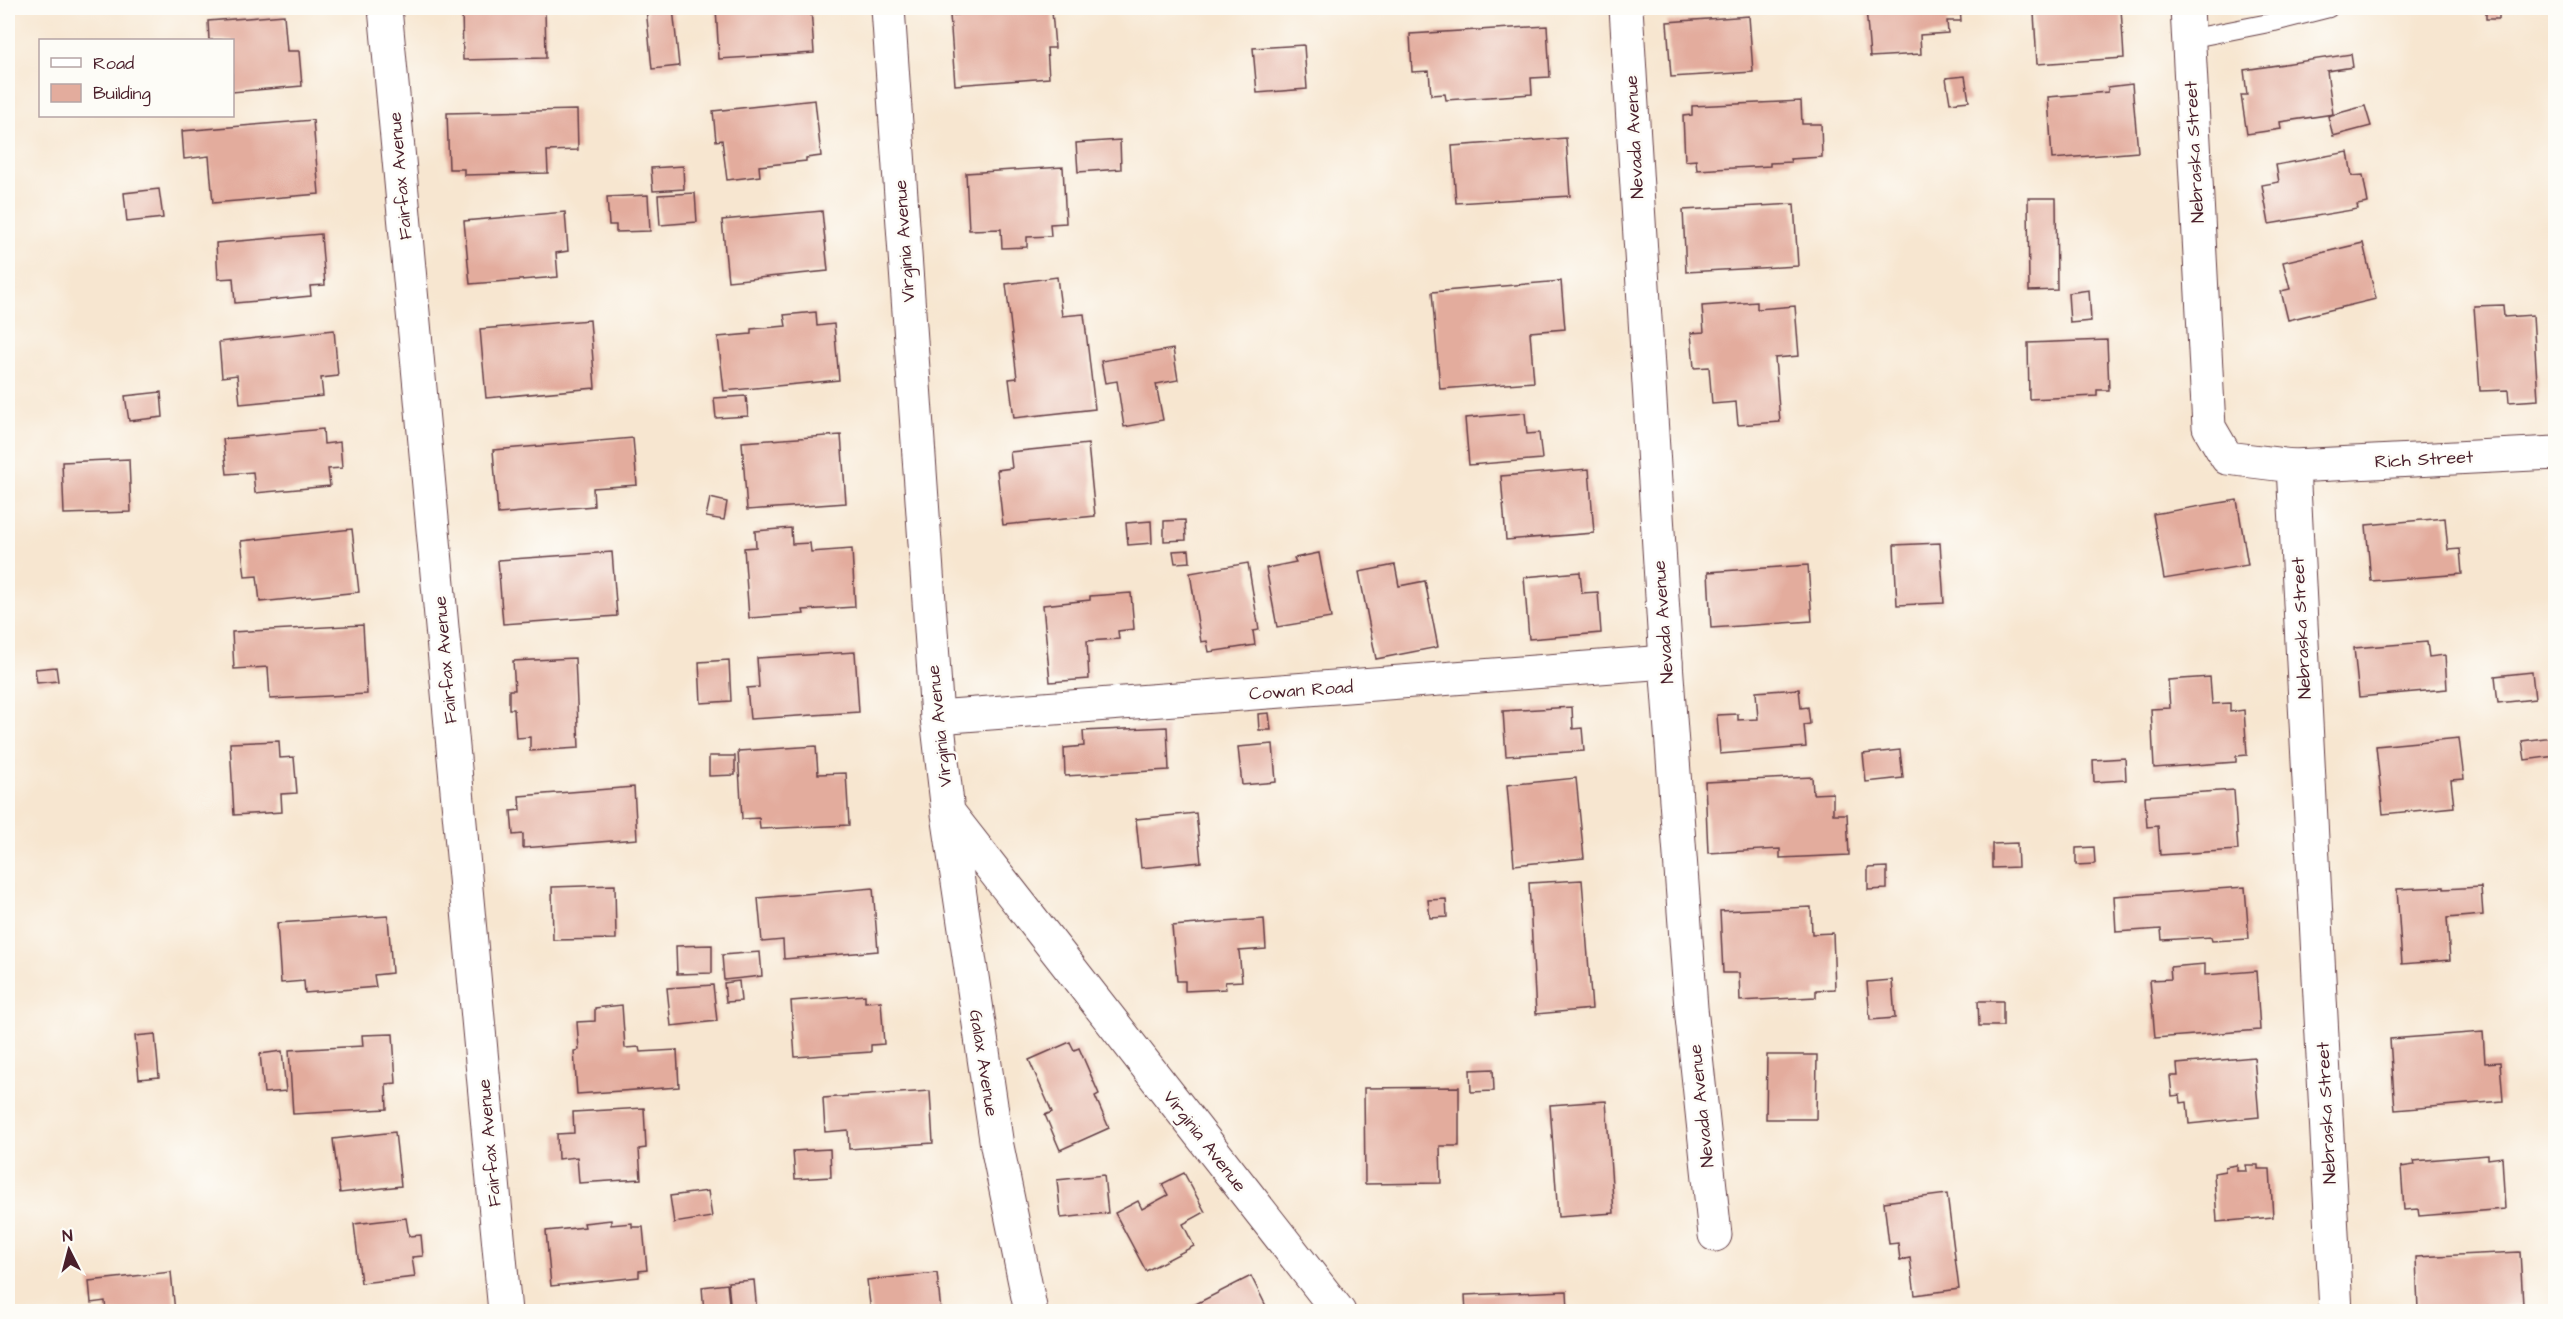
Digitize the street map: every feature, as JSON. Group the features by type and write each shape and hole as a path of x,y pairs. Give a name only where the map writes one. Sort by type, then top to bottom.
{"street":[{"name":"Fairfax Avenue","path":"385,8 505,1311"},
{"name":"Virginia Avenue","path":"888,8 937,717 948,812 1339,1311"},
{"name":"Nevada Avenue","path":"1626,8 1666,662 1691,1008 1715,1235"},
{"name":"Nebraska Street","path":"2187,23 2209,427 2227,458 2293,466 2336,1311"},
{"name":"Rich Street","path":"2293,466 2556,453"},
{"name":"Cowan Road","path":"937,717 1666,662"},
{"name":"Galax Avenue","path":"948,812 997,1146 1031,1311"}],"lane":[{"path":"2187,23 2274,22 2329,8"}],"building":[{"path":"462,8 545,8 546,58 463,60"},
{"path":"646,8 673,8 679,66 652,69"},
{"path":"716,8 811,8 814,53 719,59"},
{"path":"1866,8 1960,8 1961,21 1947,21 1948,33 1920,35 1921,54 1870,57"},
{"path":"2045,8 2121,8 2124,58 2037,64 2034,13 2045,13"},
{"path":"2486,8 2499,8 2499,19 2486,19"},
{"path":"1034,9 1034,13 1052,11 1055,48 1047,48 1049,78 955,85 950,15"},
{"path":"284,15 287,51 299,51 302,86 234,92 234,39 209,39 208,21"},
{"path":"1749,16 1753,72 1671,77 1667,22"},
{"path":"1547,26 1550,77 1531,78 1532,94 1446,100 1445,94 1431,95 1429,71 1412,72 1410,34"},
{"path":"1304,45 1307,89 1257,93 1253,48"},
{"path":"2351,54 2353,67 2327,71 2333,114 2280,122 2281,129 2247,134 2241,95 2247,95 2244,70"},
{"path":"1965,76 1969,101 1950,103 1946,78"},
{"path":"2132,84 2138,152 2052,159 2048,97 2108,92 2108,87"},
{"path":"815,100 821,156 806,158 806,161 759,166 760,176 727,180 722,140 716,141 713,111"},
{"path":"1801,101 1802,124 1821,124 1822,157 1790,159 1791,162 1770,163 1770,166 1697,170 1696,160 1685,161 1683,116 1692,115 1692,106"},
{"path":"2365,106 2371,126 2333,136 2328,116"},
{"path":"577,110 578,150 547,151 548,173 464,175 464,169 449,169 447,113"},
{"path":"313,120 319,194 213,203 209,156 184,159 182,131"},
{"path":"1566,138 1570,196 1456,203 1452,146"},
{"path":"1120,140 1121,169 1078,172 1076,143"},
{"path":"2348,152 2352,176 2363,175 2368,203 2357,205 2358,209 2269,224 2262,185 2279,182 2276,165"},
{"path":"683,166 684,189 653,191 651,168"},
{"path":"1063,167 1066,223 1050,224 1051,236 1027,237 1027,247 1002,248 1001,229 969,230 966,173"},
{"path":"159,189 163,218 127,222 124,193"},
{"path":"695,193 697,222 660,225 658,195"},
{"path":"648,195 650,231 616,232 616,225 609,225 607,197"},
{"path":"2028,198 2056,198 2057,290 2029,291"},
{"path":"1794,204 1798,266 1686,272 1683,210"},
{"path":"822,211 828,271 728,281 722,220"},
{"path":"565,212 568,251 556,253 558,277 470,284 464,221"},
{"path":"321,234 325,285 310,286 311,296 235,303 233,278 218,279 216,243"},
{"path":"2363,243 2376,299 2288,320 2281,291 2290,289 2283,262"},
{"path":"1057,277 1062,316 1084,314 1095,409 1014,418 1009,379 1017,378 1006,284"},
{"path":"1561,281 1565,329 1530,332 1534,382 1440,389 1432,292"},
{"path":"2089,290 2091,321 2070,323 2068,293"},
{"path":"1757,302 1757,309 1795,306 1799,356 1775,358 1780,422 1738,425 1736,402 1712,404 1709,367 1694,368 1691,333 1704,332 1702,306"},
{"path":"2503,305 2504,317 2533,315 2538,400 2509,402 2508,390 2480,391 2474,306"},
{"path":"816,312 817,326 834,324 839,380 724,391 718,337 751,334 751,329 786,326 784,315"},
{"path":"590,320 595,388 486,398 480,329"},
{"path":"334,330 338,376 321,378 323,396 240,404 237,375 222,377 219,342"},
{"path":"2107,340 2109,390 2097,390 2097,396 2029,399 2028,343"},
{"path":"1173,349 1178,380 1156,384 1163,420 1124,427 1117,381 1105,383 1101,361"},
{"path":"161,392 163,417 129,421 125,396"},
{"path":"746,396 748,416 716,418 714,398"},
{"path":"1525,413 1527,434 1539,433 1542,459 1469,465 1465,418"},
{"path":"323,429 324,444 340,442 342,468 328,469 330,486 255,493 253,472 227,474 223,439"},
{"path":"841,435 846,503 747,510 742,442"},
{"path":"633,438 637,485 593,488 594,506 498,514 493,450"},
{"path":"1088,444 1095,516 1003,525 997,470 1012,468 1010,452"},
{"path":"129,459 131,512 64,514 62,462"},
{"path":"1589,469 1594,533 1506,540 1501,476"},
{"path":"710,498 727,502 724,520 706,517"},
{"path":"2237,500 2248,565 2164,579 2153,514"},
{"path":"2445,518 2448,550 2460,549 2462,574 2371,581 2366,525"},
{"path":"1185,520 1186,540 1164,541 1164,521"},
{"path":"1151,521 1152,543 1128,545 1126,523"},
{"path":"791,528 792,544 810,543 811,552 852,549 855,607 803,610 804,614 749,618 744,548 756,547 755,531"},
{"path":"352,529 359,592 260,602 257,576 245,577 241,541"},
{"path":"1940,543 1944,603 1897,605 1894,545"},
{"path":"1189,550 1190,562 1175,563 1173,551"},
{"path":"612,552 617,616 503,624 498,560"},
{"path":"1319,553 1331,618 1277,627 1266,568 1296,562 1294,558"},
{"path":"1248,563 1259,630 1253,631 1255,645 1209,652 1207,641 1201,642 1190,573"},
{"path":"1395,565 1399,586 1425,581 1438,647 1376,659 1359,572"},
{"path":"1808,565 1812,621 1711,628 1708,572"},
{"path":"1580,572 1582,593 1598,592 1601,633 1529,639 1524,577"},
{"path":"1131,593 1134,629 1118,631 1119,639 1087,641 1089,679 1050,682 1043,605 1090,600 1090,596"},
{"path":"363,625 367,694 270,699 268,667 234,669 232,632"},
{"path":"2427,642 2429,657 2445,655 2447,689 2359,697 2354,648"},
{"path":"855,652 859,712 750,719 747,688 759,687 757,658"},
{"path":"575,658 579,748 530,751 530,737 516,738 514,709 509,709 509,690 515,690 513,661"},
{"path":"729,660 731,701 701,703 699,662"},
{"path":"56,667 58,681 37,683 35,669"},
{"path":"2532,672 2535,699 2498,703 2495,676"},
{"path":"2210,677 2212,704 2230,703 2230,712 2244,710 2247,755 2236,756 2236,762 2154,768 2151,709 2170,708 2168,680"},
{"path":"1799,689 1801,708 1808,707 1810,724 1804,725 1806,747 1720,754 1717,715 1738,714 1738,720 1758,719 1756,692"},
{"path":"1572,707 1573,729 1582,728 1584,751 1506,756 1503,711"},
{"path":"1269,713 1271,730 1259,730 1258,714"},
{"path":"1167,727 1169,770 1065,776 1064,748 1084,746 1083,731"},
{"path":"2553,737 2555,756 2525,760 2522,741"},
{"path":"2459,738 2464,779 2451,780 2454,807 2383,814 2376,746"},
{"path":"279,741 280,758 294,757 297,793 281,794 282,812 234,815 230,743"},
{"path":"1273,744 1276,782 1242,785 1238,747"},
{"path":"816,746 818,774 846,773 849,825 760,829 759,818 742,819 738,751"},
{"path":"1900,750 1903,778 1866,782 1863,754"},
{"path":"709,756 735,756 735,775 709,776"},
{"path":"2125,758 2126,780 2094,782 2093,760"},
{"path":"1812,777 1813,794 1833,793 1833,814 1847,814 1849,855 1780,858 1780,849 1708,853 1705,782"},
{"path":"1576,778 1584,858 1514,865 1507,785"},
{"path":"634,787 637,839 523,848 523,834 513,835 511,811 520,810 519,796"},
{"path":"2234,790 2238,850 2160,855 2158,826 2147,827 2145,796"},
{"path":"1196,813 1201,862 1141,868 1136,819"},
{"path":"2017,843 2018,867 1992,868 1992,844"},
{"path":"2094,847 2095,864 2076,865 2076,848"},
{"path":"1887,867 1887,889 1868,890 1868,868"},
{"path":"1582,880 1592,1009 1536,1014 1529,883"},
{"path":"615,885 616,939 553,940 552,887"},
{"path":"2245,887 2249,939 2212,941 2211,937 2162,940 2161,929 2116,932 2114,896"},
{"path":"2444,887 2444,889 2481,887 2483,915 2447,918 2450,960 2402,964 2397,889"},
{"path":"873,888 878,951 784,959 783,940 762,942 758,898"},
{"path":"1446,899 1447,917 1430,918 1428,900"},
{"path":"1811,907 1812,934 1833,933 1835,989 1816,990 1816,997 1740,1001 1739,973 1723,973 1720,911"},
{"path":"388,916 392,973 374,975 376,987 305,993 304,981 281,983 277,923"},
{"path":"1264,919 1266,949 1239,951 1242,981 1225,982 1226,989 1185,991 1185,981 1177,981 1172,926"},
{"path":"712,945 712,973 677,974 676,946"},
{"path":"760,952 762,976 724,980 722,955"},
{"path":"2205,964 2205,975 2256,971 2260,1030 2155,1038 2150,980 2171,979 2170,967"},
{"path":"1892,980 1895,1018 1870,1020 1867,982"},
{"path":"739,981 741,1001 726,1002 724,983"},
{"path":"713,985 717,1021 671,1026 667,988"},
{"path":"865,995 865,1002 881,1001 884,1044 871,1045 871,1052 795,1057 791,1001"},
{"path":"1978,1001 2003,1001 2003,1026 1979,1026"},
{"path":"622,1005 625,1048 639,1047 640,1052 677,1050 679,1087 577,1094 574,1051 579,1050 577,1022 595,1021 595,1008"},
{"path":"2483,1032 2485,1063 2500,1062 2503,1101 2395,1110 2390,1039"},
{"path":"155,1034 159,1077 139,1079 135,1036"},
{"path":"393,1034 396,1083 386,1084 387,1109 293,1114 289,1050 363,1046 362,1035"},
{"path":"1070,1042 1074,1050 1079,1048 1099,1094 1095,1096 1109,1128 1060,1150 1045,1115 1052,1112 1029,1060"},
{"path":"282,1051 286,1091 264,1093 260,1054"},
{"path":"1767,1055 1817,1055 1816,1119 1766,1119"},
{"path":"2254,1057 2259,1117 2189,1124 2187,1102 2181,1103 2180,1095 2172,1096 2170,1076 2178,1076 2177,1064"},
{"path":"1493,1069 1494,1091 1471,1092 1470,1070"},
{"path":"1459,1087 1459,1146 1440,1146 1441,1183 1365,1184 1364,1088"},
{"path":"930,1091 933,1143 849,1149 848,1130 825,1132 823,1098"},
{"path":"1606,1101 1614,1213 1558,1217 1550,1105"},
{"path":"644,1108 646,1148 639,1149 641,1179 579,1183 577,1157 558,1159 557,1134 574,1133 573,1112"},
{"path":"395,1132 401,1186 340,1193 333,1139"},
{"path":"830,1149 831,1177 795,1179 793,1151"},
{"path":"2488,1155 2488,1159 2502,1157 2505,1209 2419,1216 2418,1209 2404,1210 2401,1167 2415,1165 2414,1161"},
{"path":"2237,1165 2237,1171 2247,1171 2246,1165 2258,1165 2258,1169 2270,1169 2273,1217 2217,1222 2214,1173 2225,1171 2225,1167"},
{"path":"1184,1173 1205,1212 1183,1224 1194,1246 1146,1271 1115,1213 1138,1201 1142,1209 1168,1195 1162,1184"},
{"path":"1104,1175 1108,1213 1061,1218 1057,1180"},
{"path":"708,1191 712,1217 674,1223 670,1196"},
{"path":"1947,1194 1959,1289 1915,1295 1910,1258 1900,1260 1898,1243 1889,1244 1884,1202"},
{"path":"406,1218 409,1236 421,1235 423,1256 412,1257 415,1277 361,1283 354,1224"},
{"path":"611,1220 611,1225 632,1223 632,1227 643,1227 647,1270 639,1271 639,1277 551,1286 546,1231 585,1227 584,1223"},
{"path":"2520,1252 2523,1305 2418,1310 2416,1257"},
{"path":"171,1272 175,1312 106,1312 105,1301 91,1303 89,1281"},
{"path":"937,1273 941,1312 871,1312 867,1280"},
{"path":"1251,1276 1269,1312 1180,1312"},
{"path":"754,1280 757,1312 731,1312 728,1282"},
{"path":"727,1284 730,1312 704,1312 702,1287"},
{"path":"1567,1291 1568,1312 1466,1312 1465,1295"}]}
